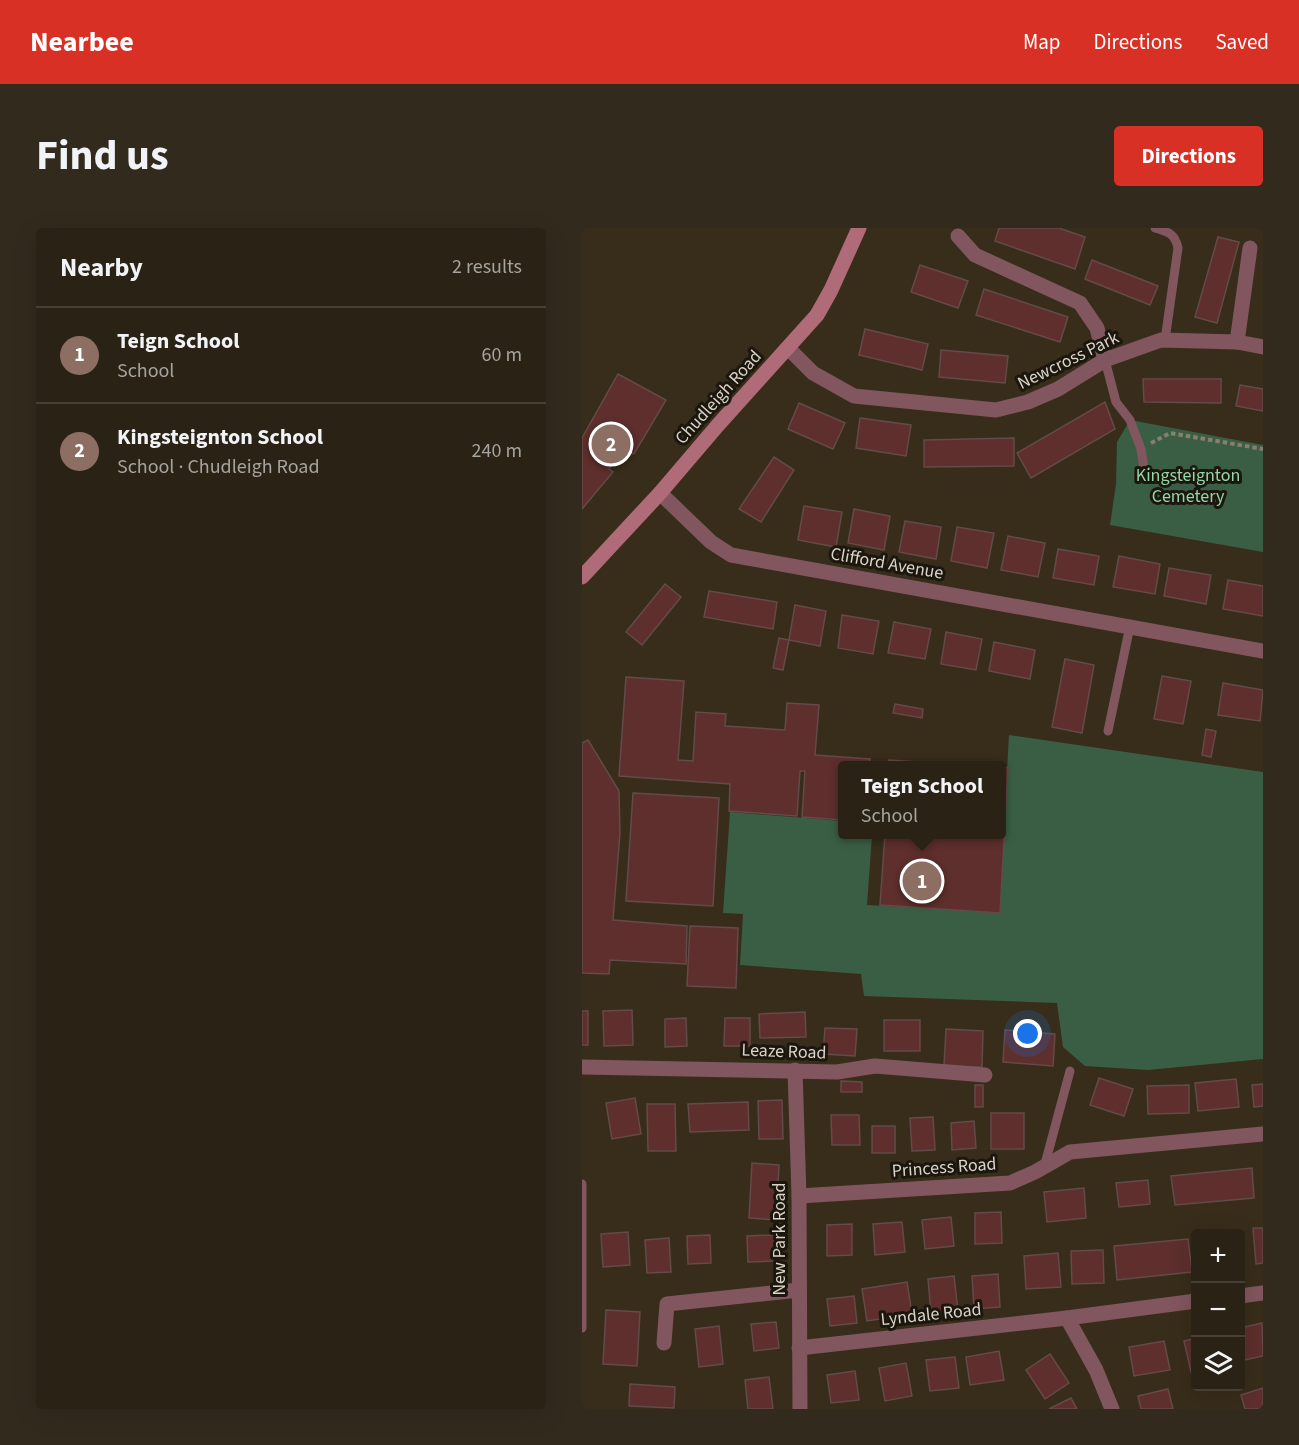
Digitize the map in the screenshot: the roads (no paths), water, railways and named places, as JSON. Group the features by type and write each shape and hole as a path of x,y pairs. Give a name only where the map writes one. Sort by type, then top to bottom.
{"main road":[{"name":"Chudleigh Road","path":"582,577 660,493 817,315 859,228"}],"street":[{"path":"958,236 975,255 1080,303 1097,328 1105,360"},
{"path":"1236,342 1250,248"},
{"name":"Newcross Park","path":"788,348 813,373 854,396 996,410 1028,402 1058,390 1105,360 1165,340 1236,342 1263,347"},
{"name":"Clifford Avenue","path":"660,493 711,542 731,555 1263,651"},
{"name":"Leaze Road","path":"582,1067 837,1072 874,1066 985,1075"},
{"name":"New Park Road","path":"795,1070 799,1196 800,1409"},
{"name":"Princess Road","path":"799,1196 1010,1183 1070,1152 1263,1134"},
{"path":"664,1343 667,1304 800,1290"},
{"path":"1245,1295 1263,1293"},
{"name":"Lyndale Road","path":"800,1348 1191,1303"},
{"path":"1067,1318 1096,1370 1112,1409"}],"lane":[{"path":"1155,228 1169,232 1176,238 1178,248 1165,340"},
{"path":"1105,360 1116,402 1130,420 1141,449 1145,475"},
{"path":"1108,731 1130,626"},
{"path":"1045,1164 1070,1071"},
{"path":"582,1184 582,1328"}],"place":[{"name":"Kingsteignton School","path":"611,444"},
{"name":"Teign School","path":"922,881"}],"park label":[{"name":"Kingsteignton Cemetery","path":"1188,485"}]}
